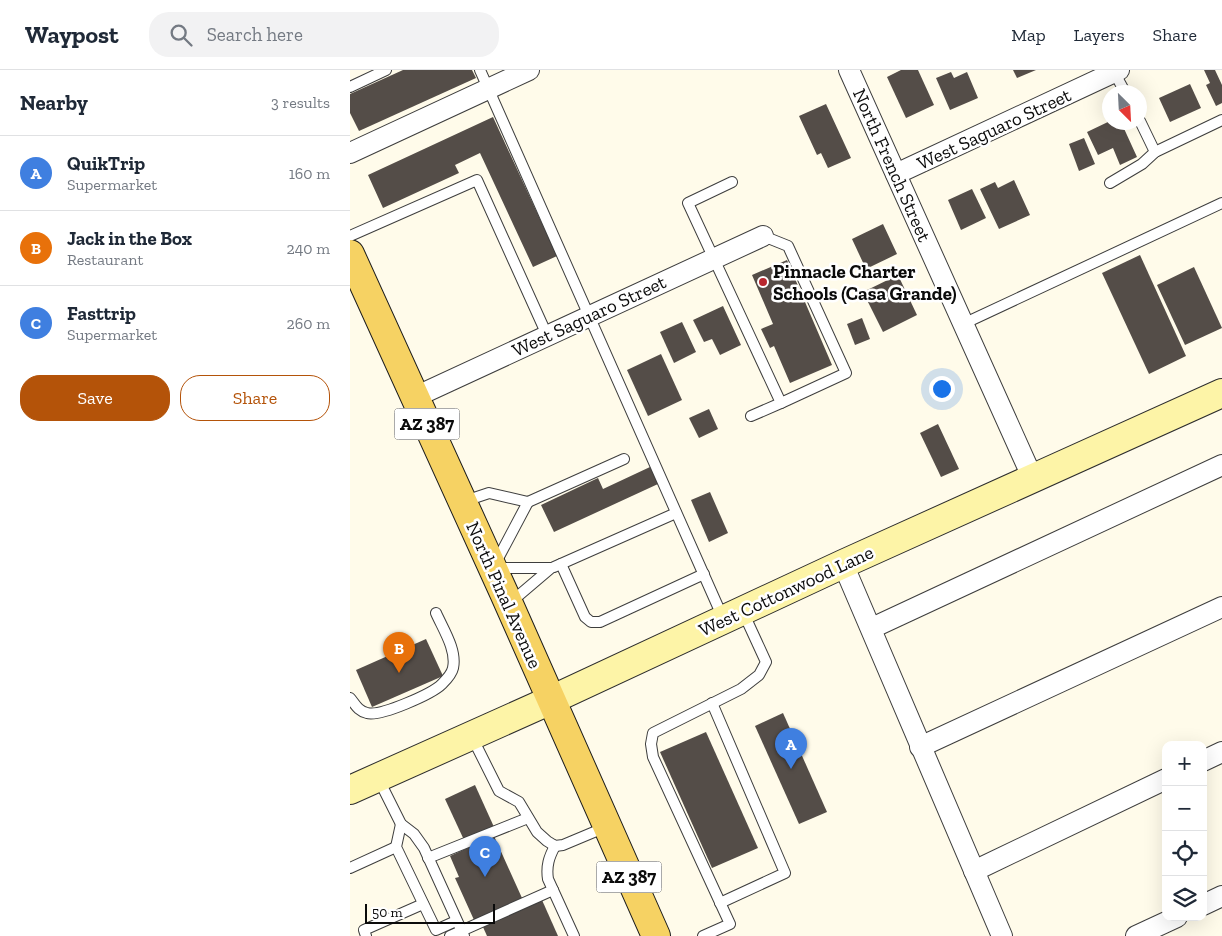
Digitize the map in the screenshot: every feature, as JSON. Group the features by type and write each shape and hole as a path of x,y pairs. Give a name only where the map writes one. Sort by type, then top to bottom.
{"main road":[{"name":"North Pinal Avenue","path":"353,268 493,568 656,936"},
{"name":"West Cottonwood Lane","path":"350,790 551,700 843,564 1222,392"}],"street":[{"path":"350,153 529,70"},
{"name":"North French Street","path":"850,70 1033,479"},
{"name":"West Saguaro Street","path":"896,174 1117,71"},
{"name":"West Saguaro Street","path":"414,397 763,236"},
{"path":"872,628 1222,465"},
{"path":"843,564 872,628 920,747 1002,936"},
{"path":"920,747 1222,607"},
{"path":"1207,759 1222,752"},
{"path":"974,871 1162,781"},
{"path":"1207,903 1222,896"},
{"path":"1136,936 1168,921"}],"lane":[{"path":"350,87 386,70"},
{"path":"480,70 704,574 766,662 759,675 741,689 654,733 651,744 653,757 730,924 703,936"},
{"path":"1117,71 1122,85"},
{"path":"1110,183 1142,164 1155,152 1222,120"},
{"path":"1144,130 1155,152"},
{"path":"350,236 477,180 547,336"},
{"path":"732,182 688,203 781,403"},
{"path":"963,324 1222,203"},
{"path":"751,416 846,373 788,246 763,236"},
{"path":"462,502 489,493 528,502 624,459"},
{"path":"528,502 493,568 556,566"},
{"path":"509,604 556,566 676,513"},
{"path":"556,566 585,617 591,622 600,622 704,574"},
{"path":"350,698 359,710 369,714 388,711 411,702 441,685 453,669 452,650 436,613"},
{"path":"712,703 785,873 720,903"},
{"path":"471,735 499,790 519,802 538,832 547,841 555,846 563,845 607,827"},
{"path":"378,777 401,824 414,834 428,858 463,933"},
{"path":"428,858 528,818"},
{"path":"401,824 396,847 436,930 456,921"},
{"path":"555,846 546,869 548,879 574,936"},
{"path":"350,868 396,847"},
{"path":"450,936 463,933 553,890"},
{"path":"366,936 364,930 423,904"}],"building":[{"path":"403,70 472,70 476,78 359,131 350,113 350,94"},
{"path":"901,70 918,70 934,105 906,118 887,77"},
{"path":"1013,70 1036,70 1017,78"},
{"path":"1204,70 1215,70 1222,85 1222,103 1216,106 1206,85 1210,83"},
{"path":"951,72 954,78 967,72 978,98 950,110 936,78"},
{"path":"1190,84 1201,108 1170,122 1159,98"},
{"path":"826,104 851,158 828,168 821,153 817,155 799,116"},
{"path":"493,117 557,256 533,267 480,153 455,165 459,173 383,208 368,175"},
{"path":"1102,125 1102,130 1125,130 1137,157 1120,165 1113,148 1098,155 1087,132"},
{"path":"1084,138 1095,164 1079,171 1069,144"},
{"path":"1014,180 1030,215 999,229 980,189 995,182 998,188"},
{"path":"972,189 986,218 961,230 948,200"},
{"path":"883,224 897,254 866,269 852,239"},
{"path":"1140,255 1186,356 1149,374 1102,273"},
{"path":"787,260 832,365 790,383 774,346 770,348 761,329 773,324 752,275"},
{"path":"1194,267 1222,328 1185,345 1157,285"},
{"path":"898,275 917,315 883,332 863,292"},
{"path":"723,306 741,345 720,355 712,339 704,342 693,320"},
{"path":"862,318 870,339 855,345 847,324"},
{"path":"682,322 696,352 674,363 660,332"},
{"path":"661,354 682,400 648,416 627,370"},
{"path":"709,409 718,429 699,438 689,418"},
{"path":"938,424 959,469 941,477 920,433"},
{"path":"650,467 658,484 554,532 541,505 598,478 603,489"},
{"path":"710,492 728,533 709,542 691,500"},
{"path":"426,639 443,676 372,707 356,670"},
{"path":"783,713 827,812 799,824 755,726"},
{"path":"706,732 758,848 712,868 660,752"},
{"path":"475,785 494,827 464,840 445,799"},
{"path":"494,836 522,898 474,920 455,878 459,877 450,856"},
{"path":"542,900 558,936 487,936 483,927"}],"place":[{"name":"Pinnacle Charter Schools (Casa Grande)","path":"763,282"},
{"name":"Jack in the Box","path":"399,673"},
{"name":"QuikTrip","path":"791,769"},
{"name":"Fasttrip","path":"485,877"}]}
